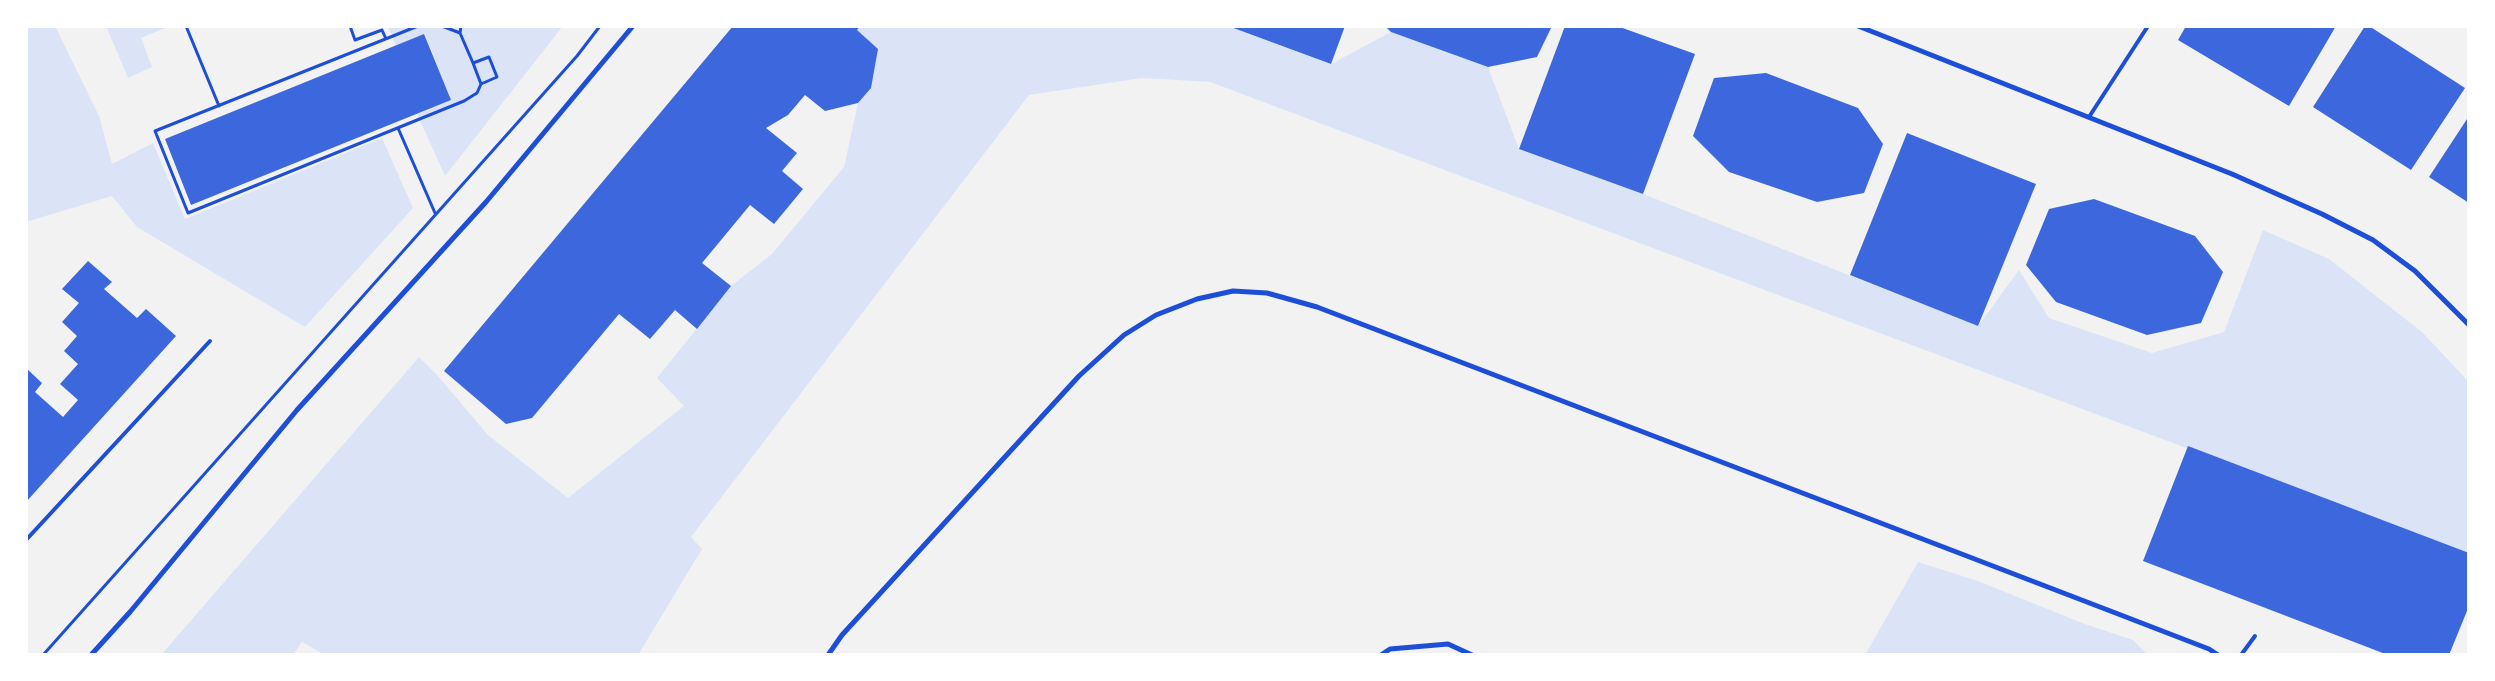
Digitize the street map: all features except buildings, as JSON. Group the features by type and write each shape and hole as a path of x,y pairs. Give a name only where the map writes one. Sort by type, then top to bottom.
{"street":[{"path":"91,655 130,612 297,410 486,202 633,26"},
{"path":"1858,26 2232,174 2374,240 2415,271 2469,325"},
{"path":"828,655 842,635 1079,376 1124,335 1156,315 1197,299 1234,291 1267,293 1317,306 2218,655"},
{"path":"1381,655 1390,649 1448,644 1472,655"}],"lane":[{"path":"2089,117 2148,26"},
{"path":"26,540 210,341"},
{"path":"2241,655 2255,636"}],"path":[{"path":"186,26 219,106"},
{"path":"350,26 355,40 382,30 386,39"},
{"path":"418,26 155,131 188,214 477,94 481,84 460,33 461,26"},
{"path":"442,26 460,33"},
{"path":"43,655 576,56 600,26"},
{"path":"473,63 489,57 497,77 481,84"},
{"path":"398,128 435,213"}],"shaded area":[{"path":"26,26 55,26 99,116 112,164 153,143 185,219 382,138 413,208 305,327 137,227 112,196 26,222"},
{"path":"106,26 170,26 141,38 152,67 128,78"},
{"path":"388,26 563,26 445,176 417,114 451,100 425,34 396,46"},
{"path":"860,26 1227,26 1331,64 1391,32 1488,67 1519,149 1638,192 1978,326 2019,270 2049,318 2152,353 2224,332 2263,230 2329,259 2422,332 2469,382 2469,554 1210,82 1142,78 1029,95 691,537 702,549 638,655 325,655 302,642 293,655 161,655 419,357 438,376 488,435 568,498 684,406 657,378 731,286 772,254 844,167 858,103 877,49 857,30"},
{"path":"1918,562 1978,581 2082,623 2133,640 2148,655 1865,655"}]}
